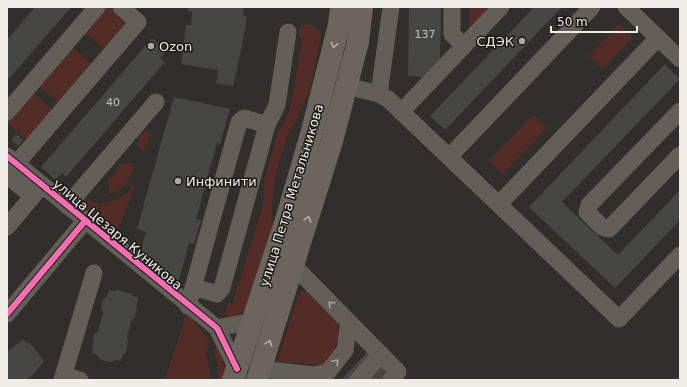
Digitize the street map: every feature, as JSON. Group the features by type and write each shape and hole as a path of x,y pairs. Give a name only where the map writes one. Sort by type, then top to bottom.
{"main road":[{"name":"улица Петра Метальникова","path":"235,374 286,220 312,131 339,25 341,7"},
{"name":"улица Петра Метальникова","path":"259,375 332,141 358,42 362,7"}],"street":[{"path":"7,112 98,7"},
{"path":"10,165 138,22 120,7"},
{"path":"379,94 391,7"},
{"path":"452,7 452,34 464,46"},
{"path":"401,112 501,7"},
{"path":"626,7 680,59"},
{"path":"449,157 585,9"},
{"path":"193,287 217,294 222,288 267,125 276,110 288,32"},
{"path":"499,204 658,38"},
{"path":"347,86 379,94 388,99 619,319 680,255"},
{"path":"7,227 50,199 156,102"},
{"path":"680,110 589,206 587,212 602,227 609,229 680,155"},
{"path":"188,306 239,122 244,118 267,125"},
{"name":"улица Цезаря Куникова","path":"10,165 50,199 84,221 217,328"},
{"path":"7,314 84,221"},
{"path":"293,265 398,372 391,380"},
{"path":"80,380 63,377 94,273"},
{"path":"235,374 217,328 253,321"},
{"path":"259,375 318,378 328,372 346,350 349,322"},
{"path":"358,380 381,354"}],"shaded area":[{"path":"105,7 109,7 129,25 106,51 84,32"},
{"path":"469,7 490,7 469,29"},
{"path":"306,24 315,26 321,35 310,91 286,140 277,170 273,188 271,233 244,311 233,318 224,317 228,303 232,304 263,206 264,182 278,131 288,115 291,104 302,40 297,33 300,28"},
{"path":"619,24 633,37 603,69 589,56"},
{"path":"71,46 94,66 61,104 38,85"},
{"path":"32,92 55,112 28,142 7,123 7,121"},
{"path":"533,115 547,128 503,174 489,160"},
{"path":"144,130 148,131 150,135 146,148 140,150 137,145 140,132"},
{"path":"134,163 132,173 127,182 115,192 109,194 108,180 115,174 119,164"},
{"path":"137,181 120,225 113,230 110,229 98,219 101,203 112,201 122,196 130,190"},
{"path":"83,198 99,203 96,217 82,205"},
{"path":"306,291 326,309 338,324 340,332 338,341 333,352 323,365 277,362 298,296 302,292"},
{"path":"187,312 209,341 206,354 211,375 209,380 165,380"},
{"path":"217,344 226,371 224,380 217,380 218,366 214,353"}],"building":[{"path":"35,7 71,7 7,81 7,40"},
{"path":"188,7 244,7 243,16 247,16 233,86 216,83 218,70 181,64 186,25 191,25 192,12 188,11"},
{"path":"409,7 441,7 440,60 424,77 408,76"},
{"path":"534,7 562,7 445,130 430,116"},
{"path":"152,38 167,51 160,58 165,62 66,177 62,173 56,180 41,167"},
{"path":"665,64 680,79 562,202 618,255 680,190 680,220 615,288 529,207"},
{"name":"Инфинити","path":"174,97 230,109 220,144 217,143 196,219 201,220 194,244 189,243 178,284 141,250 146,232 137,229"},
{"path":"16,134 23,140 18,146 11,140"},
{"path":"109,290 117,290 132,294 138,298 135,317 131,322 127,337 128,342 126,352 122,356 121,361 116,360 110,362 101,360 96,354 92,353 94,334 98,332 103,312 101,308 103,300 107,296"},
{"path":"23,339 27,343 30,343 44,361 32,376 25,380 7,380 7,352"},
{"path":"370,349 400,380 341,380"}],"cycle path":[{"path":"7,156 217,328 237,369"},
{"path":"7,314 85,221"}],"place":[{"name":"СДЭК","path":"522,41"},
{"name":"Ozon","path":"151,46"},
{"name":"Инфинити","path":"178,181"}]}
